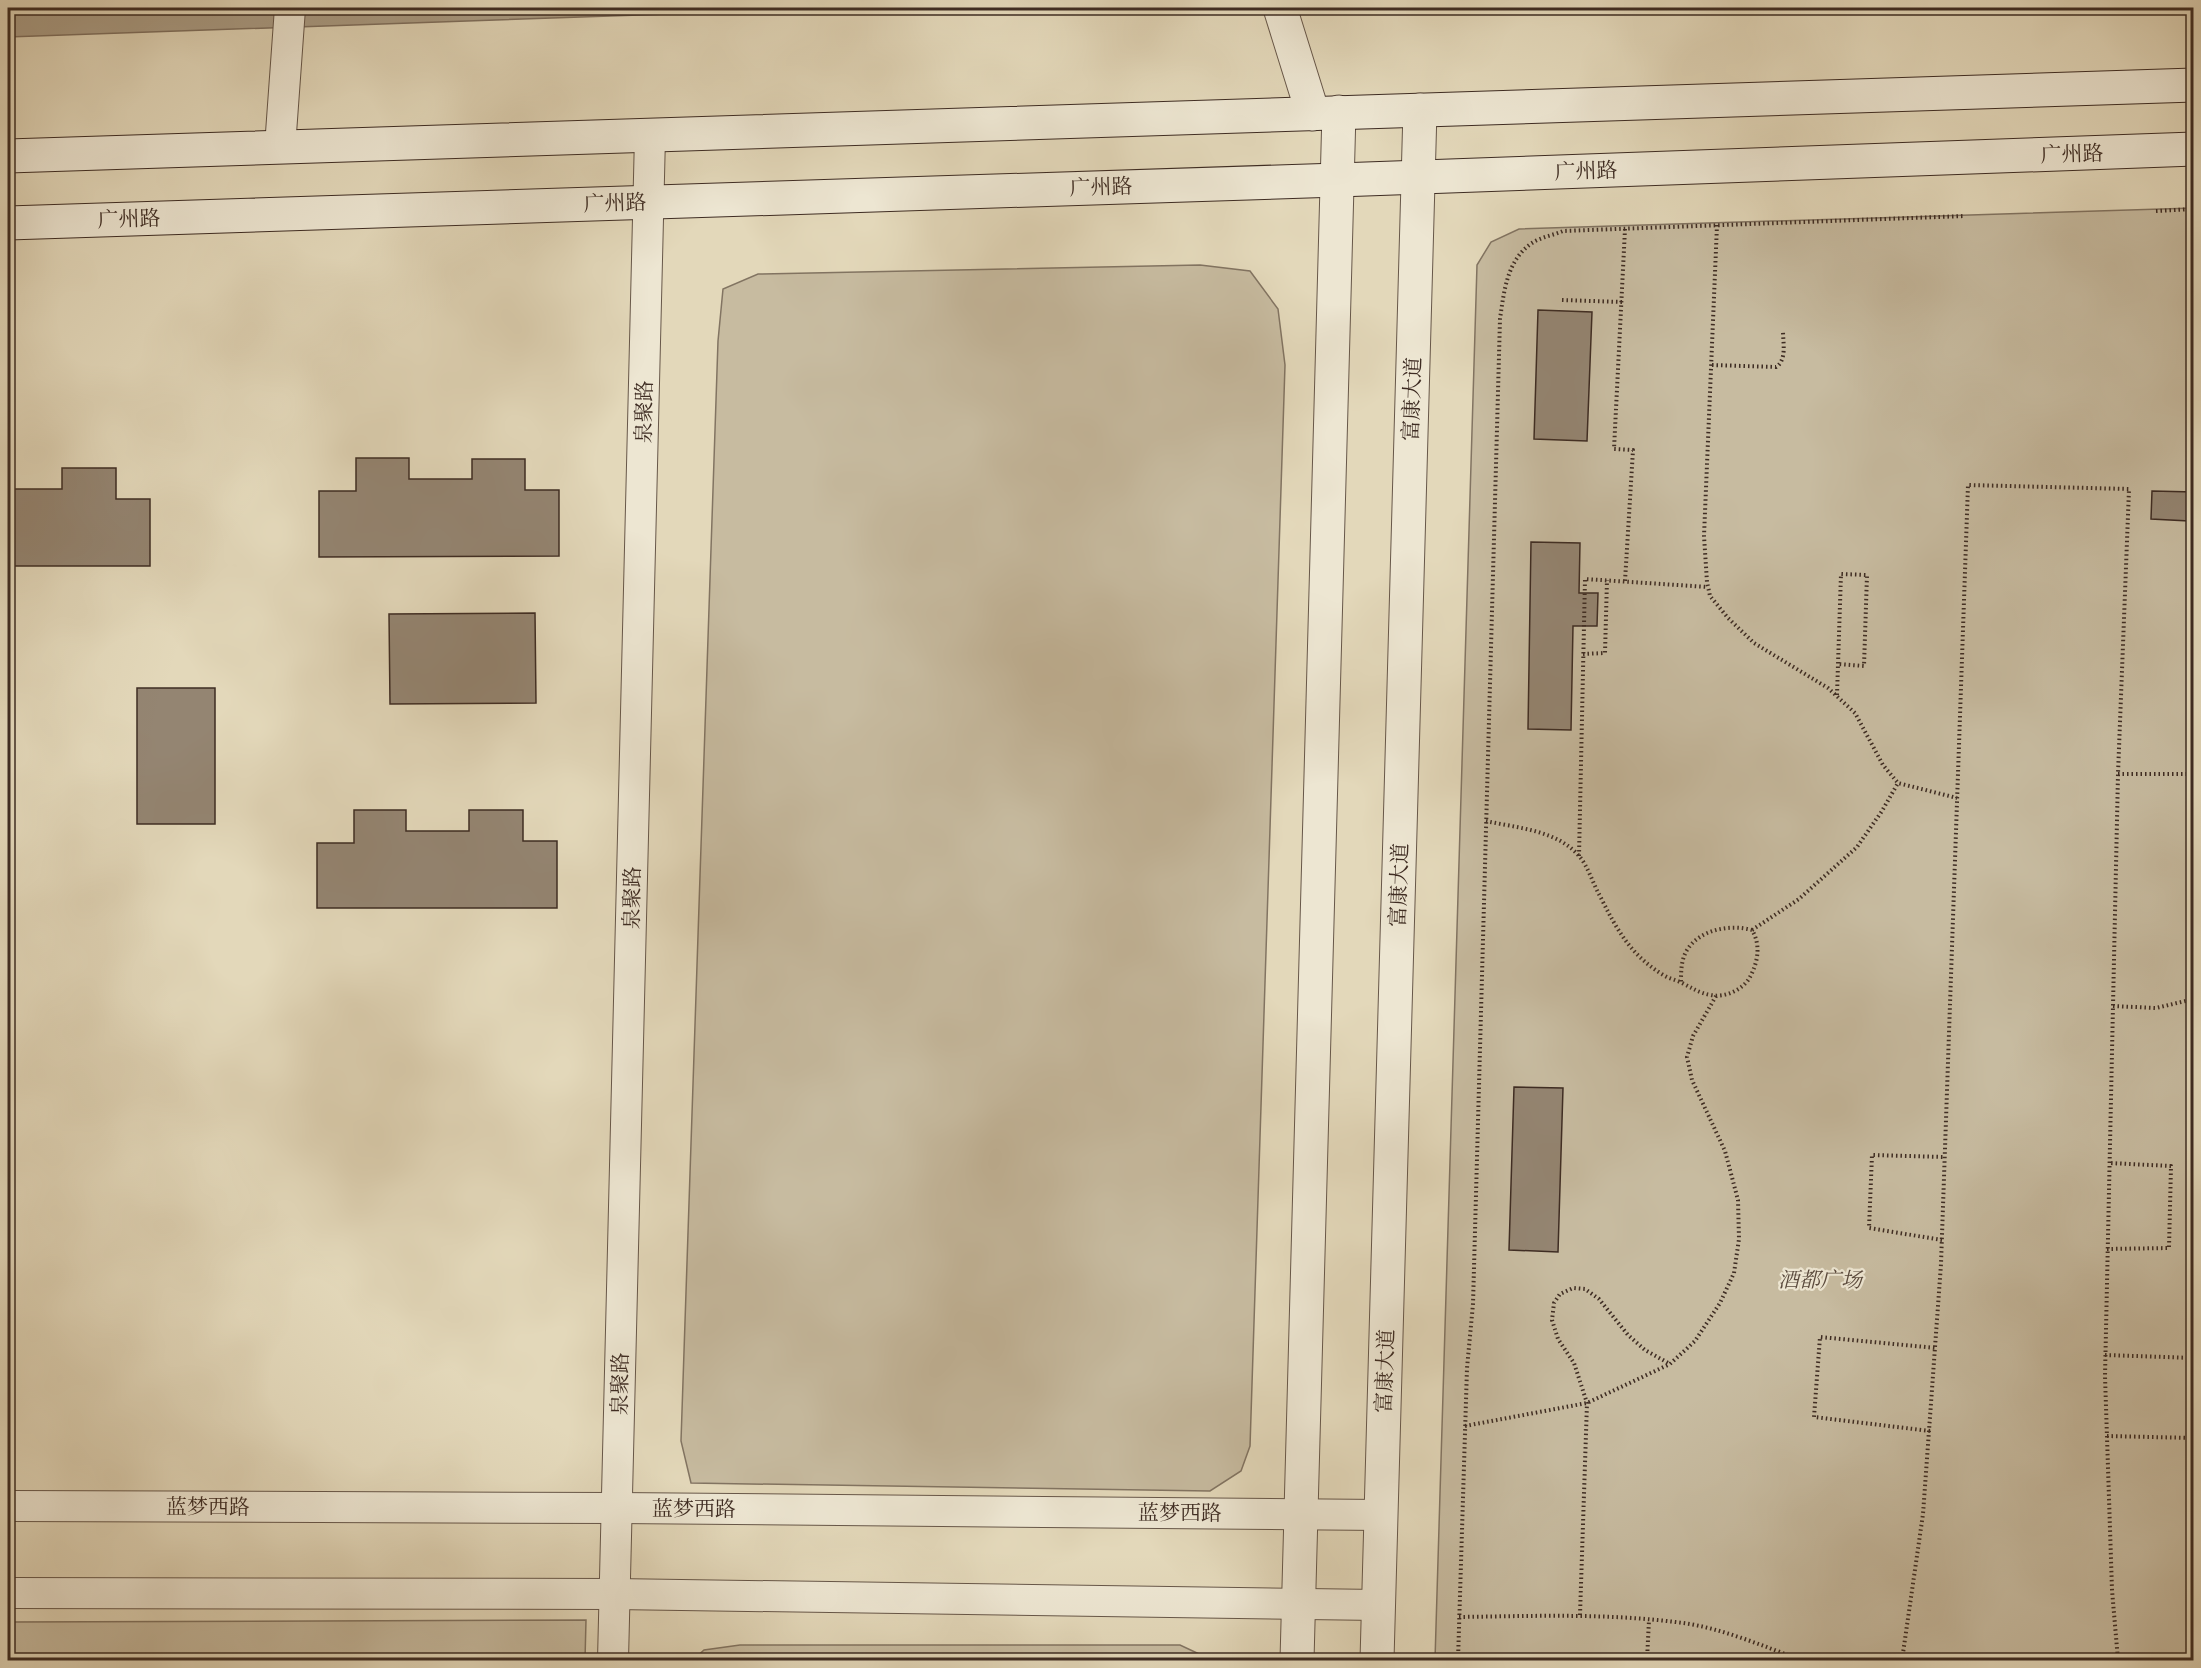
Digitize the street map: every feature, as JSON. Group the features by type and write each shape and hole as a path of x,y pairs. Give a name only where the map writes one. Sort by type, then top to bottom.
{"main road":[{"path":"1282,15 1326,113 1338,180 1297,1660"},
{"path":"8,156 2193,85"},
{"name":"富康大道","path":"1377,1660 1420,110"},
{"name":"广州路","path":"8,223 1338,180 2193,149"}],"street":[{"path":"280,147 290,8"},
{"name":"泉聚路","path":"613,1660 651,136"},
{"name":"蓝梦西路","path":"8,1506 617,1508 1381,1515"},
{"path":"8,1593 615,1594 1378,1605"}],"path":[{"path":"2156,211 2193,209"},
{"path":"1458,1660 1467,1368 1473,1304 1500,319 1504,287 1513,263 1533,242 1563,231 1965,216"},
{"path":"1717,225 1704,536 1710,596 1728,618 1754,643 1828,688 1856,712 1883,765 1898,783 1957,798"},
{"path":"1626,229 1614,449 1633,450 1626,581"},
{"path":"1562,300 1622,302"},
{"path":"1712,365 1776,368 1781,364 1783,356 1783,331"},
{"path":"1902,1660 1923,1514 1936,1348 1942,1240 1968,485 2129,489 2118,774 2105,1355 2112,1590 2118,1660"},
{"path":"1837,696 1838,664 1841,574 1867,575 1864,666 1838,664"},
{"path":"1579,856 1585,579 1708,587"},
{"path":"1583,654 1605,653 1607,580"},
{"path":"2118,774 2193,774"},
{"path":"1752,930 1799,900 1857,847 1898,783"},
{"path":"1486,821 1547,834 1566,845 1579,856 1617,930 1639,958 1667,978 1697,993 1716,996 1735,991 1749,980 1756,961 1758,940 1752,930 1740,926 1724,928 1703,936 1688,948 1682,964 1681,983"},
{"path":"1466,1426 1587,1403 1670,1364 1695,1341 1720,1303 1734,1273 1739,1239 1738,1200 1725,1151 1692,1080 1686,1057 1693,1036 1716,996"},
{"path":"2113,1006 2156,1008 2193,999"},
{"path":"1942,1240 1869,1228 1869,1217 1872,1155 1945,1157"},
{"path":"2107,1249 2169,1248 2171,1166 2109,1163"},
{"path":"1580,1615 1587,1403 1574,1363 1558,1339 1552,1320 1554,1303 1560,1294 1573,1288 1585,1289 1599,1299 1628,1335 1645,1350 1670,1364"},
{"path":"1930,1431 1814,1417 1820,1337 1936,1348"},
{"path":"2105,1355 2193,1358"},
{"path":"2107,1436 2193,1438"},
{"path":"1459,1617 1580,1615 1685,1623 1751,1642 1801,1660"},
{"path":"1647,1660 1650,1620"}],"green space":[{"name":"酒都广场","path":"2193,208 2193,1660 1435,1660 1477,265 1491,242 1519,229"},
{"path":"1200,265 1250,271 1278,309 1285,365 1250,1446 1241,1471 1210,1491 691,1483 681,1441 718,341 723,289 758,274"},
{"path":"586,1620 585,1660 8,1660 8,1622"},
{"path":"740,1645 1180,1645 1212,1660 693,1660 704,1650"}],"shaded area":[{"path":"8,8 841,8 8,37"}],"building":[{"path":"1538,310 1592,312 1587,441 1534,439"},
{"path":"356,458 409,458 409,479 472,479 472,459 525,459 525,490 559,490 559,556 319,557 319,491 356,491"},
{"path":"62,468 116,468 116,499 150,499 150,566 8,566 8,489 62,489"},
{"path":"2152,491 2194,492 2194,539 2189,539 2189,521 2151,519"},
{"path":"1531,542 1580,543 1579,593 1598,593 1597,626 1573,626 1571,730 1528,729"},
{"path":"535,613 536,703 390,704 389,614"},
{"path":"137,688 215,688 215,824 137,824"},
{"path":"354,810 406,810 406,831 469,831 469,810 523,810 523,841 557,841 557,908 317,908 317,843 354,843"},
{"path":"1514,1087 1563,1088 1558,1252 1509,1250"}]}
